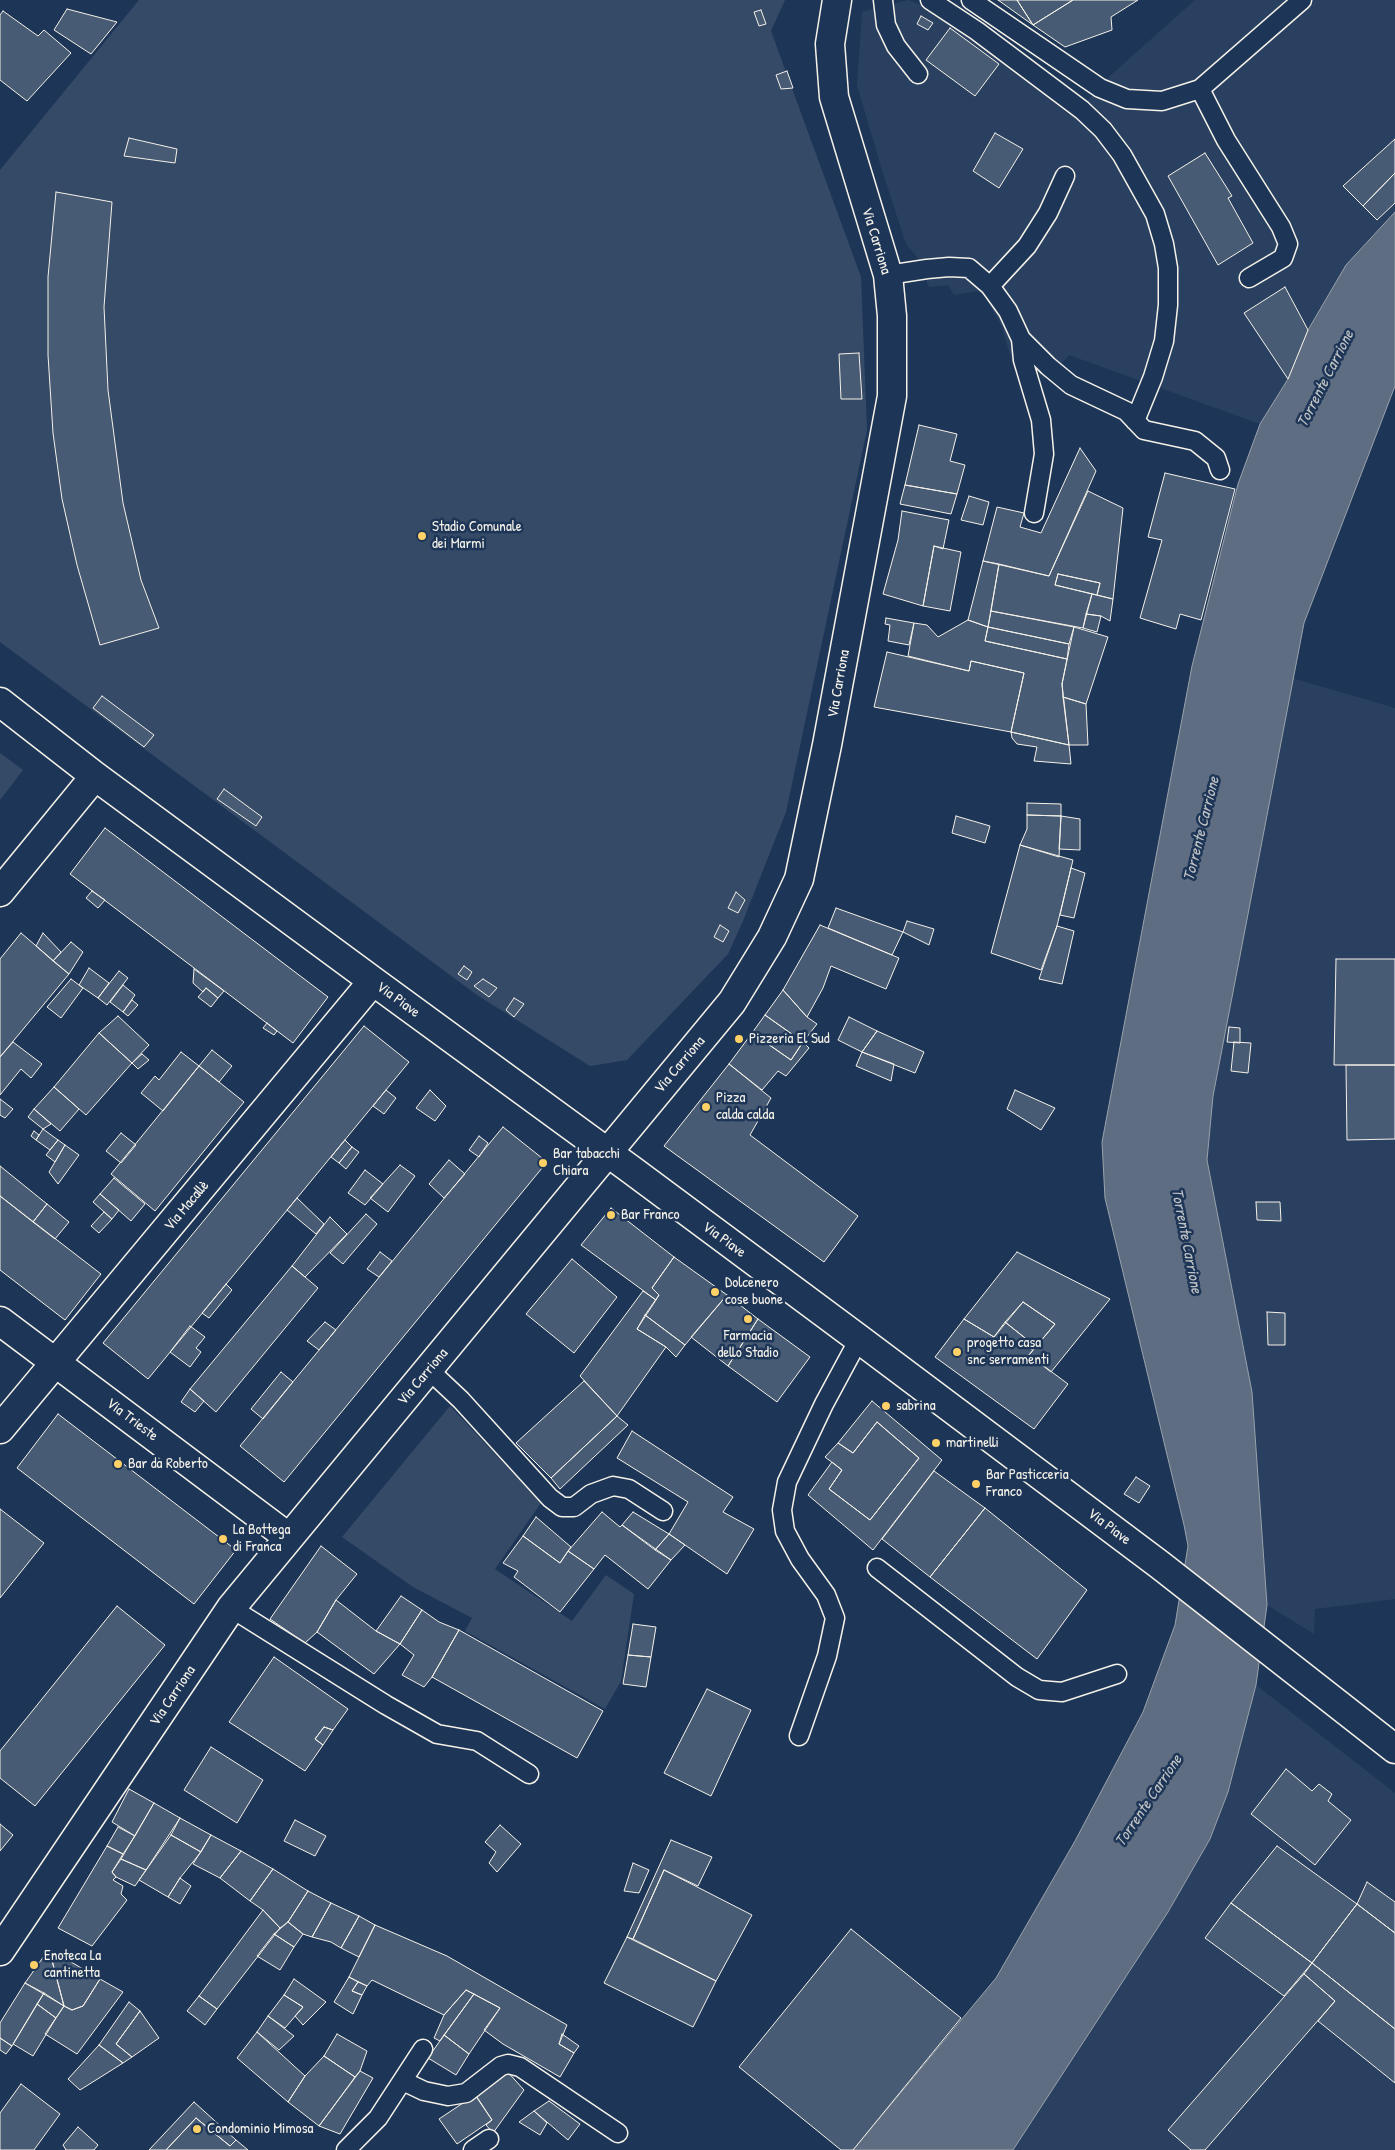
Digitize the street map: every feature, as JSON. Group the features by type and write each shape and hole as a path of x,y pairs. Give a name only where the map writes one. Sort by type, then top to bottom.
{"street":[{"name":"Via Carriona","path":"0,1951 231,1608 732,1002 772,937 799,879 827,746 892,396 892,316 888,275 834,97 830,44 837,0"},
{"name":"Via Piave","path":"0,702 95,776 372,981 608,1152 1175,1577 1395,1749"},
{"path":"0,892 95,776"},
{"name":"Via Macallè","path":"0,1429 372,981"},
{"name":"Via Trieste","path":"0,1321 288,1537"}],"lane":[{"path":"883,0 886,26 896,46 918,74"},
{"path":"930,0 985,37 1082,110 1103,130 1122,154 1155,214 1164,244 1168,268 1168,305 1164,341 1153,377 1135,421"},
{"path":"971,0 1100,88 1128,99 1162,101 1200,89 1302,0"},
{"path":"1200,89 1226,140 1281,227 1288,244 1282,258 1249,278"},
{"path":"990,286 1027,246 1048,213 1065,176"},
{"path":"888,275 949,267 969,268 990,286 1008,311 1021,339 1071,386 1126,411 1144,430 1194,440 1216,458 1220,470"},
{"path":"1021,339 1022,360 1041,420 1044,454 1034,513"},
{"path":"800,1736 827,1656 835,1618 826,1595 800,1559 785,1531 782,1510 787,1482 824,1404 859,1340"},
{"path":"429,1370 461,1400 550,1498 562,1507 574,1506 592,1494 613,1486 629,1489 663,1511"},
{"path":"878,1568 1017,1677 1038,1690 1062,1692 1116,1674"},
{"path":"231,1608 437,1734 477,1741 529,1774"},
{"path":"346,2150 378,2118 423,2049"},
{"path":"403,2081 424,2091 448,2096 466,2093 501,2066 508,2064 520,2067 618,2134"},
{"path":"473,2150 489,2139"}],"shaded area":[{"name":"Stadio Comunale dei Marmi","path":"139,0 785,0 771,31 861,277 867,430 786,812 728,954 627,1060 590,1066 477,995 0,642 0,170"},
{"path":"909,0 925,7 1011,67 1069,115 1087,101 1112,74 1195,0 1395,0 1395,212 1346,265 1308,330 1288,379 1260,424 1069,355 1043,379 1035,368 1012,362 1002,327 985,296 978,291 954,295 948,285 929,287 917,257 906,244 857,85 862,12"},
{"path":"1292,678 1395,708 1395,1599 1315,1609 1314,1634 1267,1605 1252,1392 1207,1160 1213,1096"},
{"path":"0,753 23,770 0,800"},
{"path":"450,1406 541,1503 495,1569 572,1621 606,1575 634,1594 621,1681 605,1709 465,1631 472,1618 413,1587 342,1537"},
{"path":"1256,1685 1395,1793 1395,2150 1013,2150 1168,1912 1210,1839 1228,1792"}],"water":[{"name":"Torrente Carrione","path":"1395,212 1395,386 1304,623 1213,1096 1207,1160 1252,1392 1267,1605 1256,1685 1228,1792 1210,1839 1168,1912 1013,2150 853,2150 996,1978 1075,1841 1143,1712 1175,1625 1188,1546 1105,1198 1102,1142 1192,666 1238,484 1260,424 1288,379 1308,330 1346,265"}],"building":[{"path":"998,0 1017,0 1033,25"},
{"path":"1017,0 1073,0 1033,25"},
{"path":"1073,0 1138,0 1111,17 1112,30 1065,47 1033,25"},
{"path":"67,9 117,22 91,54 54,30"},
{"path":"761,10 766,24 759,26 754,12"},
{"path":"3,11 38,36 44,30 71,53 27,101 0,80 0,15"},
{"path":"921,16 933,23 928,30 917,24"},
{"path":"950,28 999,64 975,96 926,60"},
{"path":"787,71 793,88 781,89 776,75"},
{"path":"995,133 1023,149 999,188 973,171"},
{"path":"129,138 177,149 175,163 124,156"},
{"path":"1395,139 1395,173 1363,206 1343,186"},
{"path":"1205,153 1232,196 1228,198 1253,243 1218,265 1168,176"},
{"path":"1395,173 1395,203 1377,220 1363,206"},
{"path":"56,192 112,202 104,307 108,390 123,503 141,580 159,628 100,645 77,565 62,499 53,433 48,355 48,277"},
{"path":"1285,287 1308,330 1288,379 1244,313"},
{"path":"859,353 862,399 841,399 839,354"},
{"path":"919,425 957,434 950,461 965,465 957,494 905,485"},
{"path":"1080,448 1096,471 1049,576 983,561 997,507 1024,513 1020,527 1041,533"},
{"path":"1165,473 1235,489 1201,620 1180,614 1176,629 1140,618 1162,540 1148,537"},
{"path":"905,485 957,494 951,514 900,504"},
{"path":"1088,491 1123,508 1113,599 1097,595 1100,583 1058,574 1055,585 1092,594 1083,628 991,611 999,564 1049,576"},
{"path":"969,496 989,502 983,525 961,520"},
{"path":"902,511 949,520 943,549 934,546 923,606 883,594 898,540"},
{"path":"934,546 961,552 950,611 923,606"},
{"path":"983,561 999,564 988,627 968,620"},
{"path":"1058,574 1100,583 1097,595 1055,585"},
{"path":"1092,594 1113,599 1110,621 1101,616 1086,614"},
{"path":"991,611 1074,627 1069,644 988,627"},
{"path":"1086,614 1101,616 1097,632 1083,628"},
{"path":"886,618 914,623 909,645 888,641 890,625 885,624"},
{"path":"968,620 988,627 985,641 1067,659 1062,684 1069,745 1011,732 1024,673 971,661 969,671 908,656 914,623 927,625 938,637"},
{"path":"988,627 1069,644 1067,659 985,641"},
{"path":"1074,627 1108,637 1086,704 1063,697 1062,684"},
{"path":"887,652 969,671 971,661 1024,673 1011,732 874,707"},
{"path":"102,696 154,735 144,747 93,708"},
{"path":"1063,697 1086,704 1088,745 1069,745"},
{"path":"1011,732 1069,745 1071,764 1034,761 1037,747 1017,744 1012,738"},
{"path":"224,789 262,817 256,826 217,799"},
{"path":"1027,803 1061,804 1061,816 1027,815"},
{"path":"1027,815 1061,816 1059,857 1020,845 1027,829"},
{"path":"956,816 990,826 985,843 952,833"},
{"path":"1061,816 1080,819 1080,850 1059,849"},
{"path":"105,828 328,997 293,1043 70,874"},
{"path":"1020,845 1073,860 1057,926 1041,970 991,953"},
{"path":"1071,868 1085,873 1074,918 1060,915"},
{"path":"92,891 105,900 98,908 86,898"},
{"path":"736,892 745,900 738,913 728,908"},
{"path":"836,908 903,932 892,955 828,928"},
{"path":"907,921 934,929 929,945 903,932"},
{"path":"720,925 729,931 723,942 714,937"},
{"path":"820,925 899,958 886,989 831,966 823,988 807,1017 783,990"},
{"path":"1057,926 1074,931 1062,984 1039,979"},
{"path":"21,933 69,974 0,1057 0,959"},
{"path":"43,933 61,952 53,961 36,946"},
{"path":"71,942 83,952 69,974 53,961"},
{"path":"1336,959 1395,959 1395,1065 1334,1065"},
{"path":"464,966 472,972 467,980 458,974"},
{"path":"89,968 109,983 98,998 79,985"},
{"path":"194,969 224,991 218,998 206,988 203,992 193,983"},
{"path":"119,971 128,978 107,1005 98,998"},
{"path":"71,979 83,988 61,1018 47,1007"},
{"path":"483,979 497,988 489,997 474,986"},
{"path":"123,985 135,995 123,1012 110,1002"},
{"path":"206,988 218,998 211,1007 198,997"},
{"path":"783,990 807,1017 817,1024 803,1042 765,1015"},
{"path":"514,998 524,1004 514,1017 506,1010"},
{"path":"132,1000 138,1005 128,1016 123,1012"},
{"path":"765,1015 803,1042 791,1060 752,1033"},
{"path":"118,1016 149,1045 132,1063 99,1033"},
{"path":"849,1017 877,1031 862,1052 838,1040"},
{"path":"267,1023 277,1031 274,1035 263,1028"},
{"path":"364,1026 409,1062 148,1379 103,1343"},
{"path":"1229,1027 1240,1028 1240,1043 1227,1042"},
{"path":"877,1031 924,1052 915,1073 862,1052"},
{"path":"99,1033 132,1063 86,1115 54,1087"},
{"path":"752,1033 791,1060 803,1042 809,1048 786,1076 778,1071 762,1090 729,1064"},
{"path":"13,1042 42,1064 31,1078 21,1069 0,1095 0,1057"},
{"path":"1234,1042 1251,1043 1248,1073 1231,1071"},
{"path":"212,1050 232,1066 219,1082 199,1066"},
{"path":"181,1052 199,1066 163,1111 141,1093 155,1076 159,1080"},
{"path":"862,1052 894,1064 891,1081 856,1066"},
{"path":"142,1054 149,1060 138,1069 132,1063"},
{"path":"729,1064 771,1098 750,1135 858,1216 824,1262 664,1146"},
{"path":"1346,1065 1395,1065 1395,1139 1347,1140"},
{"path":"199,1066 244,1102 155,1211 111,1174"},
{"path":"54,1087 79,1109 60,1131 34,1109"},
{"path":"386,1090 396,1098 384,1114 373,1106"},
{"path":"430,1090 446,1106 435,1121 416,1108"},
{"path":"1015,1090 1055,1108 1041,1130 1007,1109"},
{"path":"0,1099 13,1109 5,1118 0,1115"},
{"path":"34,1109 51,1124 43,1129 28,1117"},
{"path":"503,1127 547,1162 284,1482 240,1446"},
{"path":"43,1129 58,1140 50,1150 36,1140"},
{"path":"34,1131 39,1135 36,1140 31,1136"},
{"path":"121,1133 136,1145 121,1163 106,1151"},
{"path":"479,1136 488,1143 479,1157 469,1150"},
{"path":"58,1140 65,1145 55,1162 46,1155"},
{"path":"345,1140 352,1147 339,1163 331,1157"},
{"path":"65,1145 79,1155 58,1184 49,1172"},
{"path":"352,1147 359,1152 346,1169 339,1163"},
{"path":"449,1160 465,1174 444,1198 429,1184"},
{"path":"400,1165 415,1176 388,1212 370,1198"},
{"path":"0,1166 47,1204 33,1222 0,1196"},
{"path":"365,1170 383,1184 365,1205 348,1193"},
{"path":"114,1178 145,1204 131,1221 100,1194"},
{"path":"100,1194 119,1210 112,1219 93,1202"},
{"path":"0,1196 101,1274 65,1320 0,1270"},
{"path":"297,1198 324,1224 316,1234 287,1210"},
{"path":"1256,1202 1280,1202 1281,1221 1257,1220"},
{"path":"47,1204 69,1222 55,1239 33,1222"},
{"path":"611,1208 674,1257 652,1288 659,1295 656,1300 581,1245"},
{"path":"104,1212 112,1219 99,1233 91,1226"},
{"path":"366,1214 377,1224 343,1264 330,1253"},
{"path":"330,1217 347,1234 305,1277 292,1266"},
{"path":"380,1252 392,1261 379,1277 367,1269"},
{"path":"1017,1252 1110,1299 1051,1372 1029,1355 1055,1324 1023,1302 994,1337 964,1319"},
{"path":"674,1257 727,1295 685,1345 645,1315 659,1295 652,1288"},
{"path":"572,1259 617,1297 574,1353 526,1314"},
{"path":"292,1266 318,1288 216,1412 190,1389"},
{"path":"226,1284 232,1290 209,1318 202,1313"},
{"path":"643,1291 656,1300 637,1329 666,1347 617,1416 580,1376"},
{"path":"727,1295 758,1319 728,1366 691,1337"},
{"path":"1023,1302 1055,1324 1033,1350 1027,1346 1030,1342 1005,1322"},
{"path":"1267,1312 1285,1313 1285,1345 1268,1345"},
{"path":"645,1315 685,1345 676,1357 666,1347 637,1329"},
{"path":"758,1319 810,1357 777,1402 728,1366"},
{"path":"964,1319 994,1337 1005,1322 1030,1342 1027,1346 1033,1350 1029,1355 1068,1384 1034,1429 935,1357"},
{"path":"325,1322 336,1330 319,1350 307,1341"},
{"path":"190,1326 205,1337 196,1348 201,1352 190,1367 170,1352"},
{"path":"281,1372 293,1382 263,1419 251,1409"},
{"path":"584,1381 617,1416 551,1478 516,1443"},
{"path":"190,1389 204,1401 195,1412 181,1402"},
{"path":"872,1401 942,1460 873,1550 808,1495 832,1462 842,1470 829,1489 870,1520 919,1458 877,1422 853,1453 838,1443"},
{"path":"58,1414 236,1550 194,1604 17,1468"},
{"path":"617,1416 628,1425 560,1489 551,1478"},
{"path":"877,1422 919,1458 870,1520 829,1489 842,1470 825,1457 838,1443 853,1453"},
{"path":"632,1431 733,1497 723,1512 754,1529 727,1574 669,1534 688,1502 617,1458"},
{"path":"934,1471 985,1508 930,1577 882,1539"},
{"path":"1136,1477 1150,1486 1139,1503 1124,1494"},
{"path":"985,1508 1087,1590 1037,1659 930,1577"},
{"path":"0,1509 44,1543 0,1598"},
{"path":"602,1512 620,1527 622,1525 671,1560 648,1589 605,1555 594,1569 568,1551"},
{"path":"633,1512 669,1534 655,1550 622,1525"},
{"path":"536,1517 571,1547 560,1563 523,1536"},
{"path":"669,1534 685,1545 671,1560 655,1550"},
{"path":"523,1536 560,1563 568,1551 594,1569 560,1612 514,1577 518,1571 503,1563"},
{"path":"321,1546 357,1574 336,1600 317,1632 305,1643 270,1619"},
{"path":"401,1596 422,1610 400,1644 376,1631"},
{"path":"336,1600 376,1631 400,1644 374,1674 317,1632"},
{"path":"117,1606 165,1645 35,1806 0,1778 0,1751"},
{"path":"422,1610 439,1622 459,1630 432,1677 424,1687 402,1675 414,1655 400,1644"},
{"path":"633,1624 656,1627 651,1657 628,1655"},
{"path":"459,1630 603,1711 577,1758 432,1677"},
{"path":"628,1655 651,1657 646,1687 623,1684"},
{"path":"274,1657 348,1709 333,1730 324,1727 315,1739 323,1745 305,1771 229,1722"},
{"path":"707,1689 751,1710 711,1796 664,1773"},
{"path":"324,1727 333,1730 323,1745 315,1739"},
{"path":"211,1747 263,1780 237,1823 184,1790"},
{"path":"1286,1769 1312,1791 1319,1784 1332,1794 1328,1801 1351,1820 1315,1865 1251,1814"},
{"path":"129,1789 154,1803 135,1836 112,1822"},
{"path":"154,1803 180,1818 146,1870 121,1859"},
{"path":"180,1818 211,1835 201,1852 171,1835"},
{"path":"295,1820 326,1836 315,1856 284,1841"},
{"path":"0,1824 13,1835 0,1851"},
{"path":"500,1825 521,1844 497,1872 489,1863 496,1852 485,1842"},
{"path":"118,1827 135,1836 123,1854 107,1846"},
{"path":"171,1835 201,1852 180,1878 168,1897 139,1880"},
{"path":"211,1835 241,1851 220,1878 193,1864"},
{"path":"671,1840 712,1857 698,1886 664,1870 633,1939 627,1937"},
{"path":"107,1846 123,1854 112,1872 116,1877 113,1880 123,1886 121,1894 127,1900 92,1946 58,1928"},
{"path":"1277,1846 1357,1904 1312,1963 1231,1903"},
{"path":"241,1851 273,1869 250,1901 220,1878"},
{"path":"121,1859 146,1870 135,1886 116,1877 112,1872"},
{"path":"633,1863 649,1870 639,1893 624,1891"},
{"path":"273,1869 308,1891 288,1922 280,1928 263,1910 250,1901"},
{"path":"664,1870 752,1915 716,1981 633,1939"},
{"path":"180,1878 191,1886 180,1904 168,1897"},
{"path":"1367,1882 1395,1902 1395,1933 1357,1904"},
{"path":"308,1891 331,1903 312,1937 303,1934 288,1922"},
{"path":"331,1903 359,1916 341,1948 331,1942 312,1937"},
{"path":"1231,1903 1312,1963 1284,1996 1205,1938"},
{"path":"1357,1904 1395,1933 1395,2029 1312,1963"},
{"path":"263,1910 280,1928 217,2009 199,1996"},
{"path":"359,1916 375,1925 359,1957 341,1948"},
{"path":"288,1922 303,1934 294,1947 274,1934"},
{"path":"375,1925 447,1956 567,2025 559,2044 574,2053 560,2077 503,2044 484,2030 500,2008 466,1990 444,2015 372,1980 367,1986 349,1977"},
{"path":"851,1929 961,2018 853,2150 841,2150 739,2067"},
{"path":"274,1934 294,1947 280,1970 257,1956"},
{"path":"627,1937 716,1981 693,2027 604,1983"},
{"path":"49,1949 100,1979 83,2006 72,2010 64,2006"},
{"path":"49,1949 64,2006 25,1983"},
{"path":"1312,1963 1395,2029 1395,2083 1318,2021 1335,2001 1304,1974"},
{"path":"1304,1974 1335,2001 1205,2150 1191,2150 1168,2130"},
{"path":"349,1977 358,1982 352,1991 362,1995 353,2014 334,2002"},
{"path":"100,1979 123,1992 77,2054 45,2034 64,2006 72,2010 83,2006"},
{"path":"294,1979 326,2002 303,2025 295,2016 303,2007 284,1995"},
{"path":"358,1982 367,1986 362,1995 352,1991"},
{"path":"25,1983 44,1993 12,2046 0,2038 0,2023"},
{"path":"466,1990 474,1994 440,2041 434,2038 444,2015"},
{"path":"44,1993 64,2006 56,2018 37,2004"},
{"path":"474,1994 500,2008 469,2054 444,2035"},
{"path":"284,1995 303,2007 285,2028 268,2016"},
{"path":"199,1996 217,2009 205,2025 187,2011"},
{"path":"129,2002 140,2011 116,2044 132,2057 123,2063 99,2045"},
{"path":"37,2004 56,2018 33,2056 13,2044"},
{"path":"140,2011 159,2038 132,2057 116,2044"},
{"path":"268,2016 294,2036 279,2050 257,2032"},
{"path":"257,2032 305,2076 288,2102 237,2058"},
{"path":"337,2034 367,2051 360,2071 355,2077 324,2056"},
{"path":"562,2034 579,2046 574,2053 559,2044"},
{"path":"444,2035 469,2054 456,2075 428,2058"},
{"path":"0,2038 12,2046 6,2054 0,2050"},
{"path":"99,2045 123,2063 80,2090 68,2079"},
{"path":"324,2056 355,2077 319,2126 288,2102 305,2076"},
{"path":"506,2070 524,2090 493,2133 486,2125 492,2120 477,2097"},
{"path":"360,2071 373,2078 340,2134 319,2126"},
{"path":"21,2084 60,2114 34,2150 0,2150 0,2113"},
{"path":"475,2095 492,2120 457,2144 439,2119"},
{"path":"549,2101 580,2124 568,2140 534,2111"},
{"path":"194,2102 236,2140 230,2146 196,2118 166,2150 149,2150"},
{"path":"534,2111 547,2123 540,2135 519,2122"},
{"name":"Condominio Mimosa","path":"196,2118 230,2146 236,2140 248,2150 166,2150"},
{"path":"78,2127 98,2145 94,2150 66,2150 63,2145"}],"place":[{"name":"Stadio Comunale dei Marmi","path":"422,536"},
{"name":"Pizzeria El Sud","path":"739,1039"},
{"name":"Pizza calda calda","path":"706,1107"},
{"name":"Bar tabacchi Chiara","path":"543,1163"},
{"name":"Bar Franco","path":"611,1215"},
{"name":"Dolcenero cose buone","path":"715,1292"},
{"name":"Farmacia dello Stadio","path":"748,1319"},
{"name":"progetto casa snc serramenti","path":"957,1352"},
{"name":"sabrina","path":"886,1406"},
{"name":"martinelli","path":"936,1443"},
{"name":"Bar da Roberto","path":"118,1464"},
{"name":"Bar Pasticceria Franco","path":"976,1484"},
{"name":"La Bottega di Franca","path":"223,1539"},
{"name":"Enoteca La cantinetta","path":"34,1965"},
{"name":"Condominio Mimosa","path":"197,2129"}]}
